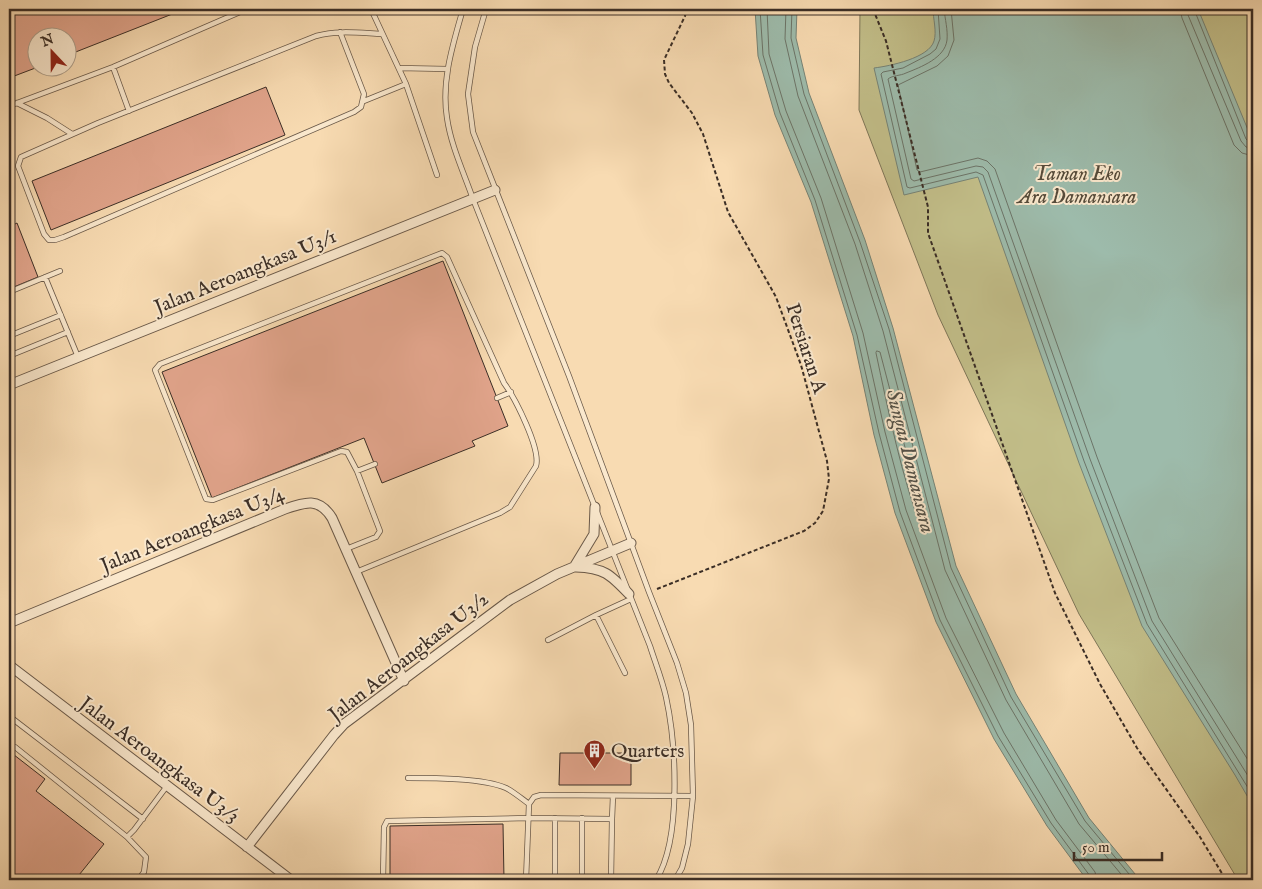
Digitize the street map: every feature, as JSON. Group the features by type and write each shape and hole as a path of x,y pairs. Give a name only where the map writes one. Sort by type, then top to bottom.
{"street":[{"name":"Jalan Aeroangkasa U3/1","path":"9,385 495,190"},
{"name":"Jalan Aeroangkasa U3/4","path":"9,623 285,509 312,503 320,505 327,510 404,681"},
{"path":"595,507 594,534 573,567 593,568 611,575 630,596"},
{"name":"Jalan Aeroangkasa U3/2","path":"247,847 344,724 510,600 573,567 631,543"},
{"name":"Jalan Aeroangkasa U3/3","path":"9,665 290,880"}],"lane":[{"path":"9,106 113,67 248,9"},
{"path":"371,9 406,84 437,175"},
{"path":"463,9 447,69 446,117 452,140 473,199 653,654 666,696 671,727 674,796 669,845 656,880"},
{"path":"486,9 475,47 468,94 473,132 569,376 677,663 686,693 691,725 693,796 688,844 682,868 675,880"},
{"path":"340,32 362,87 364,101 361,107 354,112 64,237 49,240 44,234 18,166 20,157 98,123 316,36 340,32 382,34"},
{"path":"113,67 130,111"},
{"path":"399,68 447,69"},
{"path":"364,101 406,84"},
{"path":"17,103 47,118 72,134"},
{"path":"9,206 12,216 9,223"},
{"path":"346,549 376,537 380,531 350,455 344,450 213,500 206,499 156,373 157,366 442,253 447,257 504,383 510,392 536,449 538,460 510,507 500,514 356,572"},
{"path":"9,292 60,271"},
{"path":"45,277 78,357"},
{"path":"9,336 61,316"},
{"path":"9,356 68,332"},
{"path":"497,398 510,392"},
{"path":"357,471 374,464"},
{"path":"548,640 630,596"},
{"path":"596,615 624,673"},
{"path":"9,716 143,819"},
{"path":"9,745 16,747 127,837 146,857 144,872 138,880"},
{"path":"408,778 447,779 496,784 508,789 529,804"},
{"path":"127,837 167,786"},
{"path":"526,880 529,804 534,797 541,795 693,796"},
{"path":"611,880 613,796"},
{"path":"384,880 384,827 387,821 528,818 612,819"},
{"path":"555,880 556,818"},
{"path":"582,818 582,880"}],"path":[{"name":"Persiaran A","path":"649,592 782,542 804,531 815,523 823,511 829,480 827,461 800,365 776,298 728,212 703,134 692,113 669,83 665,74 664,60 687,9"},
{"path":"874,9 886,41 928,207 928,233 1055,592 1100,684 1137,748 1200,837 1226,880"}],"green space":[{"name":"Taman Eko Ara Damansara","path":"860,9 1253,9 1253,880 1238,880 1079,614 938,315 859,110"}],"water":[{"name":"Sungai Damansara","path":"755,9 797,9 796,38 809,93 865,240 893,328 956,566 1016,694 1089,818 1140,880 1087,880 1047,826 994,739 936,622 895,513 874,435 853,336 811,202 775,115 758,56"},
{"name":"Taman Eko Ara Damansara","path":"933,9 1198,9 1253,142 1253,806 1142,626 1079,463 978,177 904,195 874,68 908,60 931,47 935,33"}],"building":[{"path":"9,9 185,9 78,51 78,28 28,28 28,71 9,78"},
{"path":"266,87 285,135 51,230 32,181"},
{"path":"17,223 38,277 9,289 9,227"},
{"path":"443,261 508,426 472,441 475,446 382,483 364,438 212,498 162,372"},
{"path":"9,751 45,779 36,791 104,844 75,880 9,880"},
{"name":"Quarters","path":"560,753 631,753 631,785 559,785"},
{"path":"503,824 504,880 390,880 390,826"}],"place":[{"name":"Quarters","path":"595,769"}]}
